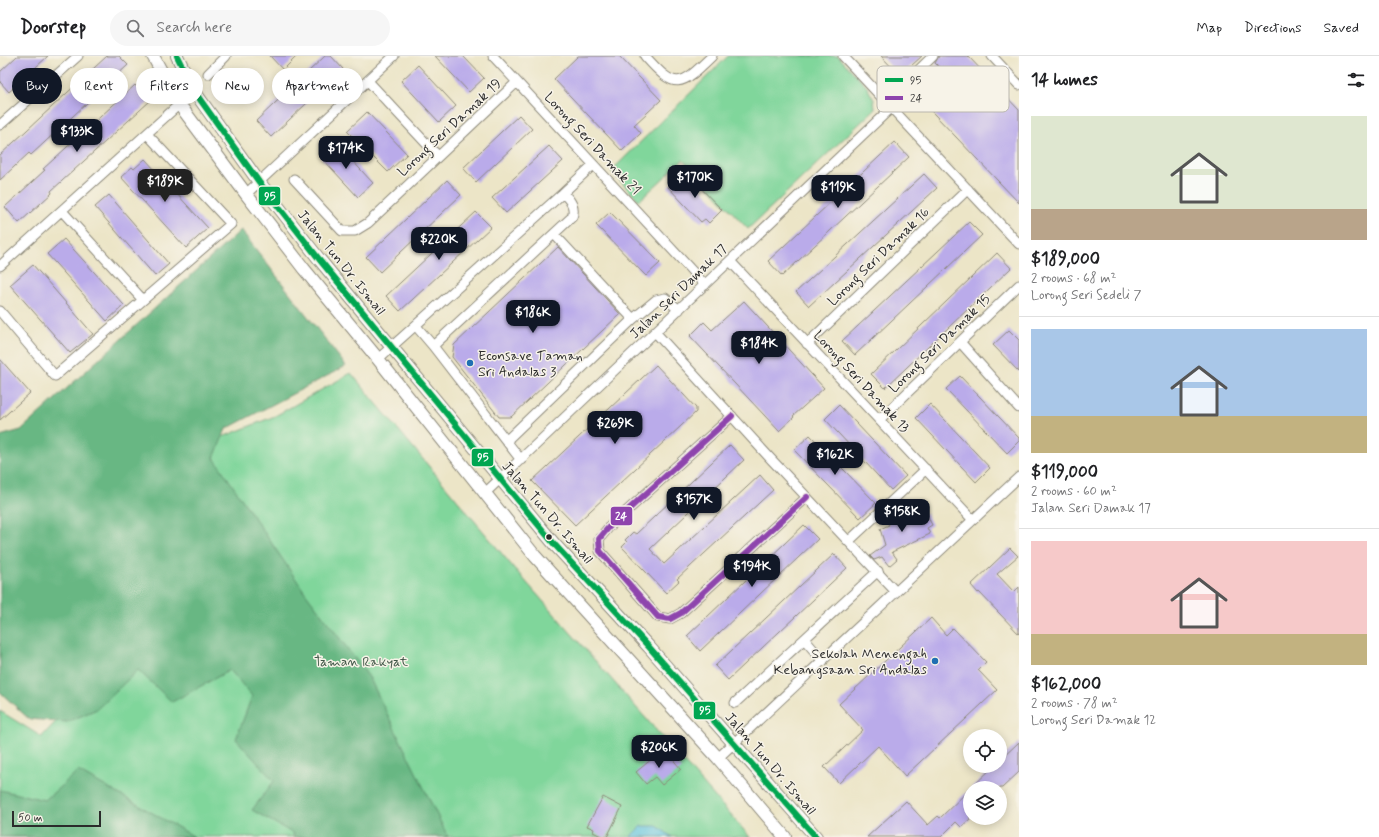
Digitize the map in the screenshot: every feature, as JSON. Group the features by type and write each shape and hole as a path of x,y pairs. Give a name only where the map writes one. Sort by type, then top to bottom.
{"street":[{"path":"0,125 78,56"},
{"path":"153,56 159,68"},
{"name":"Jalan Tun Dr. Ismail","path":"177,56 183,68"},
{"path":"208,74 226,56"},
{"path":"246,194 394,56"},
{"name":"Lorong Seri Damak 21","path":"493,56 705,284"},
{"path":"645,56 659,72 669,79 681,81 692,75 712,56"},
{"path":"843,56 877,92"},
{"name":"Jalan Seri Damak 17","path":"924,66 933,56"},
{"path":"992,56 1001,66"},
{"path":"1009,74 1019,85"},
{"path":"368,81 438,156"},
{"name":"Lorong Seri Damak 19","path":"294,179 342,231 355,231 368,223 517,82"},
{"name":"Jalan Tun Dr. Ismail","path":"203,103 260,182 319,259 500,480 555,545 735,743 816,837"},
{"path":"0,266 147,134 178,104 304,268 535,556 718,758 785,837"},
{"name":"Jalan Seri Damak 17","path":"484,494 679,310 882,112"},
{"path":"896,112 1019,244"},
{"path":"0,311 55,376 231,224 147,134"},
{"path":"378,359 593,165"},
{"name":"Lorong Seri Damak 16","path":"808,344 968,189"},
{"path":"433,346 572,217 574,212 573,206 563,193"},
{"path":"62,211 143,300"},
{"path":"554,234 633,320"},
{"name":"Lorong Seri Damak 13","path":"730,261 973,520"},
{"name":"Lorong Seri Damak 15","path":"879,420 1019,286"},
{"path":"507,440 656,300 665,298 679,310"},
{"path":"416,326 507,440 521,460"},
{"path":"655,332 769,457 878,571 896,592"},
{"path":"960,342 1019,408"},
{"path":"732,416 609,527 599,539 600,552 658,617 670,619 681,613 807,497"},
{"path":"849,541 926,469"},
{"path":"718,758 1019,477"},
{"path":"735,704 878,571"},
{"path":"805,640 823,661"}],"green space":[{"path":"728,56 838,56 867,87 874,100 875,109 748,229 683,160 639,201 611,171"},
{"path":"241,230 346,366 226,429 214,458 304,591 369,677 448,837 293,837 294,834 252,810 274,781 236,739 252,696 230,670 172,702 138,670 97,709 67,722 29,719 0,692 0,436 21,430"},
{"name":"Taman Rakyat","path":"351,373 513,567 750,837 0,837 0,711 42,737 228,544 190,450 275,416"},
{"path":"78,771 195,837 0,837 0,790 45,800"}],"water":[{"path":"641,826 657,826 672,837 631,837"}],"building":[{"path":"17,56 48,56 35,68 12,68 12,89 9,92 0,82 0,72"},
{"path":"107,56 119,56 128,65 125,68 94,68"},
{"path":"270,56 297,56 285,68 281,68"},
{"path":"325,56 331,56 342,68 312,68"},
{"path":"435,56 463,56 484,78 469,92"},
{"path":"578,56 619,56 661,100 634,125 641,133 622,151 554,79"},
{"path":"881,56 922,56 911,66 890,66"},
{"path":"939,56 968,56 977,66 938,66 935,63"},
{"path":"418,65 456,106 439,122 401,81"},
{"path":"135,85 136,104 147,104 51,191 52,193 19,223 5,207 45,170 43,169 114,104 128,104 128,91"},
{"path":"70,90 70,104 86,104 31,155 29,153 0,180 0,155 55,104 62,104 62,98"},
{"path":"1009,99 1019,110 1019,203 932,112 1009,112"},
{"path":"274,104 306,104 271,137 256,121"},
{"path":"367,112 407,154 388,172 347,131"},
{"path":"519,115 532,129 476,182 463,168"},
{"path":"335,142 373,183 358,197 320,156"},
{"path":"895,142 909,157 782,276 768,261"},
{"path":"549,146 563,161 506,213 492,198"},
{"path":"145,159 208,228 186,248 121,177 132,167 134,169"},
{"path":"682,174 689,181 692,179 722,210 709,223 705,219 701,222 668,187"},
{"path":"924,174 937,188 809,306 796,292"},
{"path":"447,180 461,195 380,272 366,257"},
{"path":"109,195 169,264 155,276 95,207"},
{"path":"476,212 491,227 400,311 386,296"},
{"path":"610,212 660,263 646,276 596,225"},
{"path":"969,222 982,235 855,355 842,341"},
{"path":"64,239 124,305 107,321 47,254"},
{"path":"558,247 620,314 511,417 499,417 452,357 454,345"},
{"path":"997,253 1011,268 885,388 871,374"},
{"path":"33,265 93,334 70,353 10,285"},
{"path":"744,301 824,388 779,431 690,336 704,322 712,330"},
{"path":"1009,330 1019,340 1019,372 993,345"},
{"path":"0,359 30,393 0,420"},
{"path":"656,365 696,408 696,412 575,525 532,481"},
{"path":"960,376 1019,438 1019,441 1007,453 946,389"},
{"path":"930,404 990,468 976,482 916,418"},
{"path":"839,405 906,476 891,490 825,419"},
{"path":"810,435 876,503 860,518 794,450"},
{"path":"730,445 744,460 650,549 664,564 760,475 773,490 677,579 679,581 666,593 622,547 627,542 625,540 633,532 636,534"},
{"path":"917,505 921,515 926,513 932,525 927,528 930,534 892,552 897,559 889,566 882,557 874,560 870,556 885,545 880,529 889,525 886,520"},
{"path":"804,525 818,539 700,651 687,636"},
{"path":"1010,548 1018,556 997,574 1014,592 1019,587 1019,634 971,585"},
{"path":"834,554 847,568 728,680 715,666"},
{"path":"931,618 946,635 953,628 986,662 978,670 997,690 905,776 878,746 839,783 824,767 863,730 839,704"},
{"path":"1019,742 1019,772 1007,783 1007,781 978,781 987,773 1007,773 1007,753"},
{"path":"664,749 681,769 662,785 655,777 646,784 636,772"},
{"path":"963,796 963,825 961,827 956,822 941,837 867,837 906,801 928,825 938,816 940,818"},
{"path":"603,797 622,807 607,837 603,837 593,832 594,829 587,826"}],"transit line":[{"name":"95","path":"177,56 194,91 259,182 319,259 555,545 649,647 816,837"},
{"name":"24","path":"732,416 609,527 599,539 600,551 658,617 670,619 681,613 807,497"}],"place":[{"name":"Econsave Taman Sri Andalas 3","path":"470,363"},
{"name":"Sekolah Menengah Kebangsaan Sri Andalas","path":"935,661"}]}
